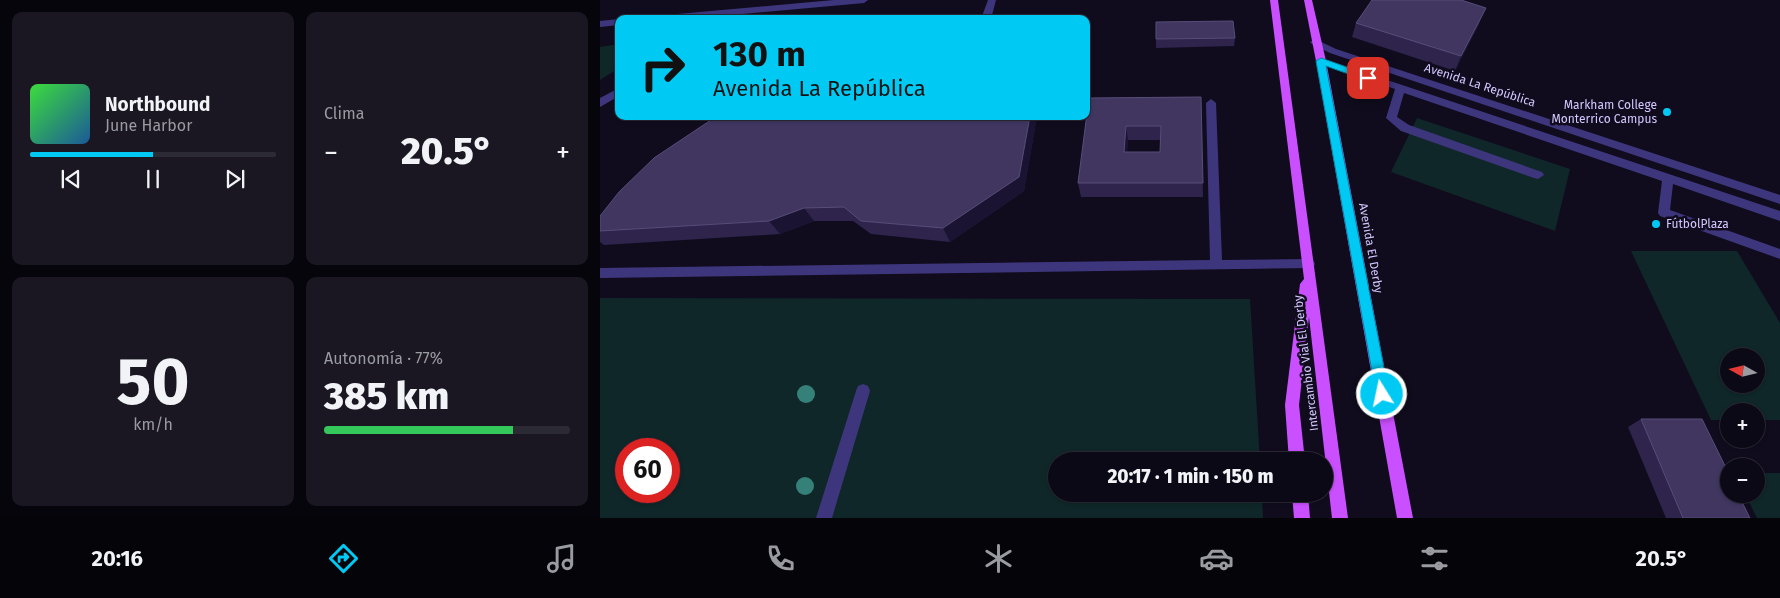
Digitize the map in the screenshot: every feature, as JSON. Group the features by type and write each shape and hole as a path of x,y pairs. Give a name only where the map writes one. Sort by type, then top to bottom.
{"main road":[{"path":"1274,0 1309,264 1292,405 1296,452"},
{"name":"Avenida El Derby","path":"1308,0 1315,42 1321,61 1404,518"},
{"name":"Intercambio Vial El Derby","path":"1309,264 1340,518"},
{"path":"1301,502 1302,518"}],"street":[{"path":"698,15 864,0"},
{"path":"987,15 992,0"},
{"path":"734,15 740,11"},
{"path":"600,24 615,22"},
{"name":"Avenida La República","path":"1315,42 1333,51 1780,200"},
{"path":"1321,61 1780,216"},
{"path":"1400,88 1391,118 1396,123 1405,128 1538,175"},
{"path":"600,103 615,94"},
{"path":"1211,103 1216,265"},
{"path":"1668,179 1664,214 1780,254"},
{"path":"600,273 1309,264"},
{"path":"824,518 863,391"}],"green space":[{"path":"615,45 615,71 600,80 600,47"},
{"path":"1417,118 1570,169 1555,231 1391,172"},
{"path":"1631,251 1737,251 1780,323 1780,420 1765,420 1765,403 1720,403 1720,420 1711,420"},
{"path":"600,298 1250,299 1259,452 1048,452 1048,502 1262,502 1263,518 600,518"},
{"path":"1765,473 1780,473 1780,518 1757,518 1750,503 1765,503"}],"building":[{"path":"1372,0 1461,0 1486,8 1461,56 1356,23"},
{"path":"1233,21 1235,38 1156,39 1156,22"},
{"path":"1201,97 1203,183 1078,183 1086,120 1090,120 1090,98","holes":["1126,126 1161,126 1160,152 1124,152"]},
{"path":"711,120 1029,120 1019,177 943,228 861,221 844,207 804,208 769,221 600,231 600,216 619,192 654,158"},
{"path":"1641,419 1702,419 1721,458 1720,503 1742,503 1750,518 1683,518"}],"place":[{"name":"Markham College Monterrico Campus","path":"1667,112"},
{"name":"FútbolPlaza","path":"1656,224"}],"route":[{"path":"1368,78 1321,61 1382,394"}]}
